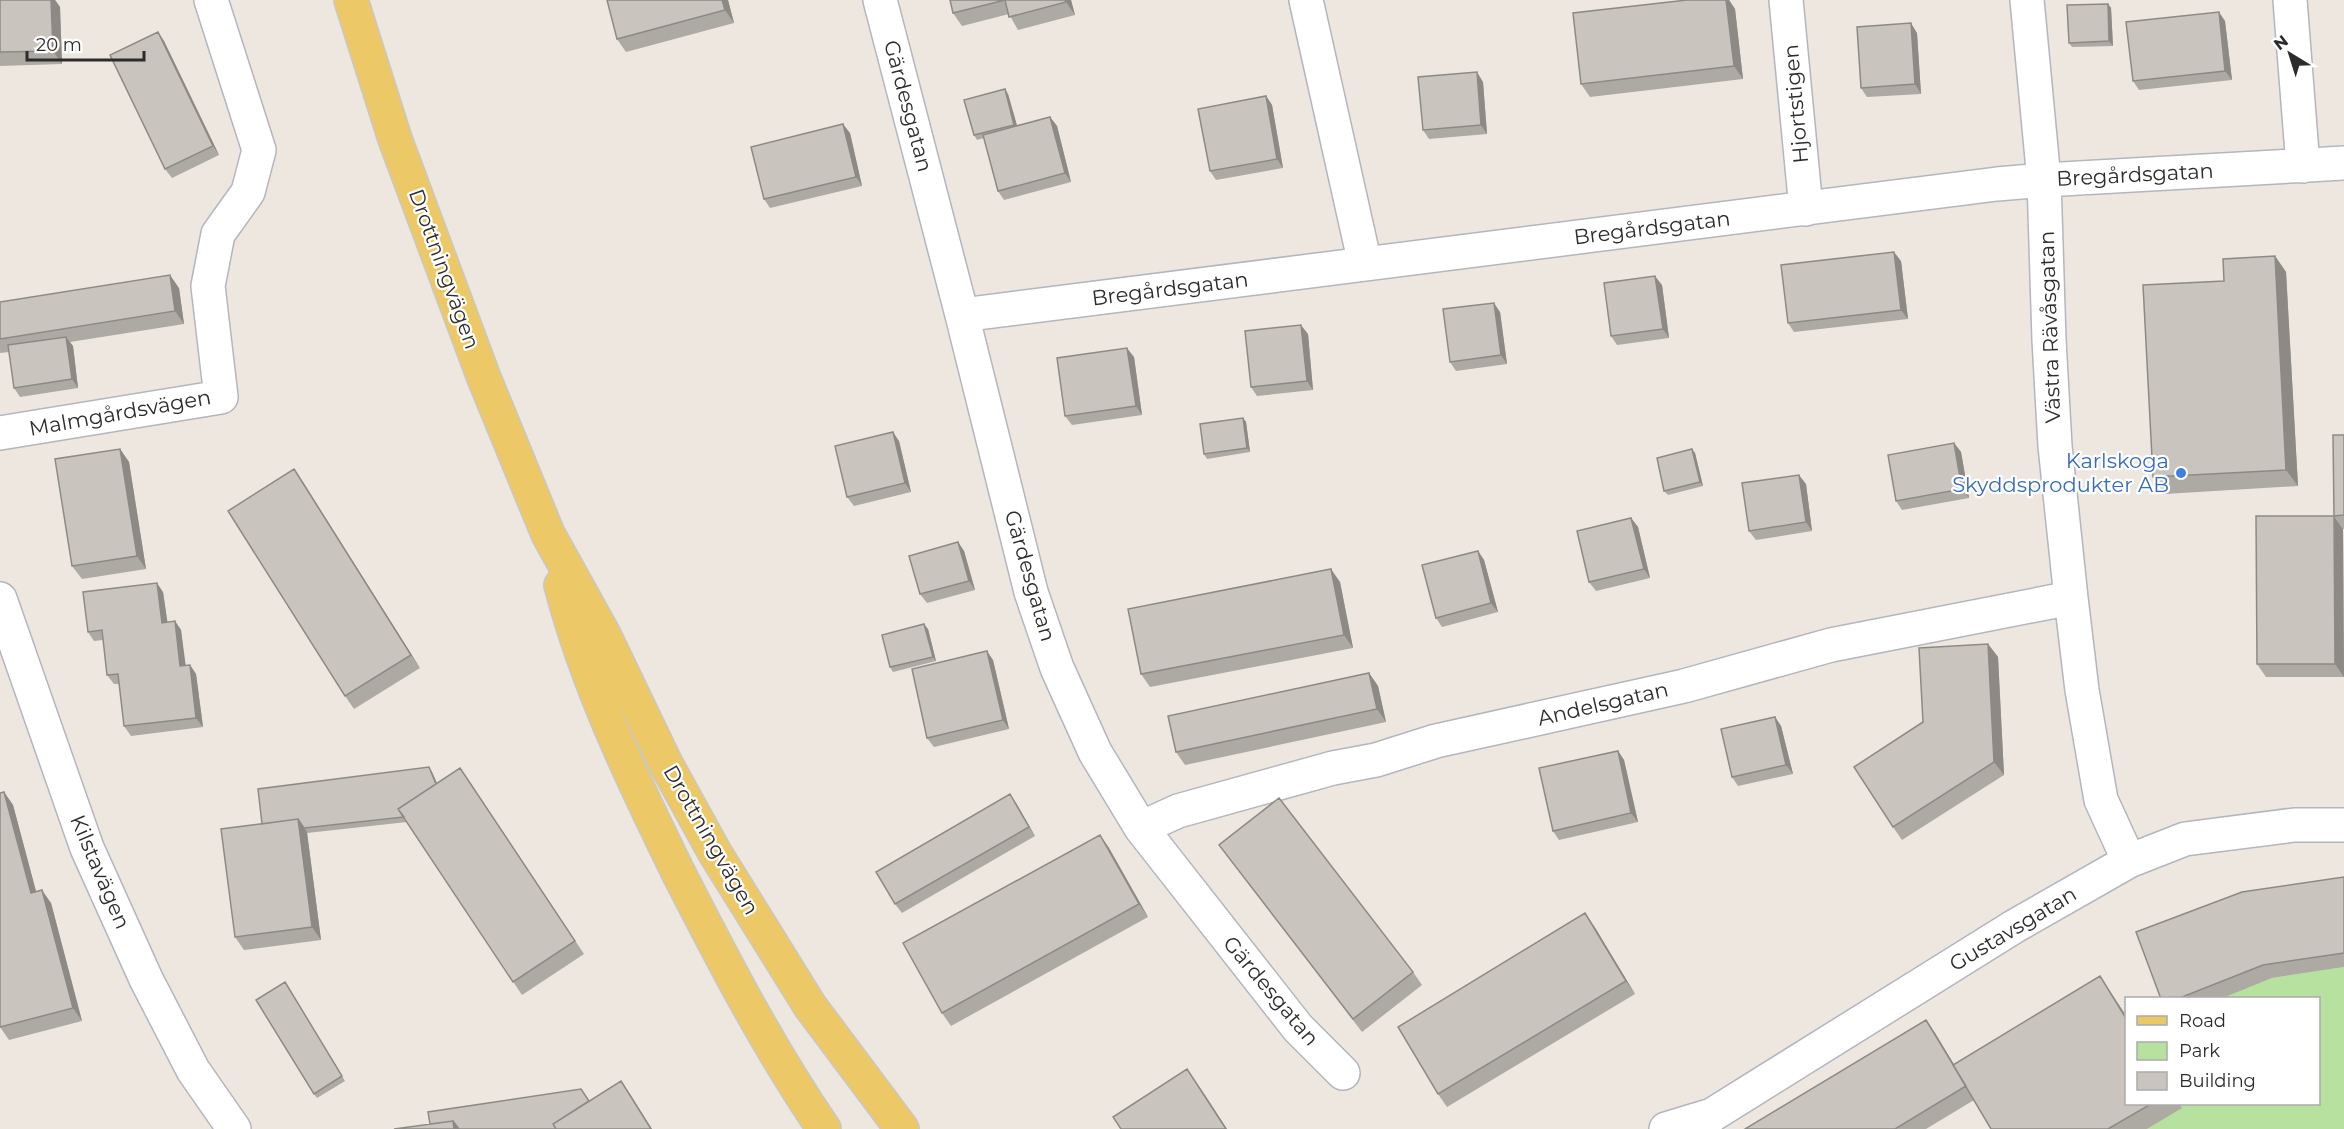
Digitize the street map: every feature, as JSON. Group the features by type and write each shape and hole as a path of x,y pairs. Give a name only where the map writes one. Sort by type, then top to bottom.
{"main road":[{"name":"Drottningvägen","path":"351,0 395,139 484,378 548,534 604,634 666,764 715,853 810,1006 902,1129"},
{"name":"Drottningvägen","path":"548,534 565,600 582,652 642,799 732,978 785,1070 824,1129"}],"street":[{"name":"Malmgårdsvägen","path":"0,433 221,397 208,286 218,234 248,192 260,150 211,0"},
{"name":"Gärdesgatan","path":"880,0 1031,592 1057,668 1095,752 1141,828 1298,1028 1343,1073"},
{"path":"1305,0 1365,264"},
{"name":"Hjortstigen","path":"1786,0 1806,208"},
{"name":"Västra Rävåsgatan","path":"2027,0 2044,180 2055,446 2071,598 2082,690 2101,800 2129,861"},
{"path":"2290,0 2303,166"},
{"name":"Bregårdsgatan","path":"962,315 2044,180 2344,163"},
{"name":"Andelsgatan","path":"1141,828 1178,811 1333,768 1376,760 1436,741 1684,686 1831,645 2071,598"},
{"name":"Kilstavägen","path":"0,600 87,849 146,979 193,1070 234,1129"},
{"name":"Gustavsgatan","path":"1666,1129 1705,1122 2015,926 2129,861 2185,839 2294,825 2344,825"}],"green space":[{"path":"2344,967 2344,1129 2147,1129 2181,1108 2180,1105 2320,1105 2320,997 2223,997 2272,978"}],"building":[{"path":"0,0 51,0 53,51 0,52"},
{"path":"607,0 722,0 725,10 617,39"},
{"path":"950,0 1005,0 953,13"},
{"path":"1005,0 1065,0 1066,2 1009,17"},
{"path":"1687,0 1726,0 1734,66 1581,84 1573,13"},
{"path":"2108,4 2109,41 2069,43 2067,5"},
{"path":"2219,12 2225,71 2133,81 2126,22"},
{"path":"1911,23 1915,84 1861,88 1857,27"},
{"path":"158,32 213,146 165,169 110,55"},
{"path":"1477,72 1481,125 1423,130 1418,77"},
{"path":"1005,89 1014,125 974,135 964,100"},
{"path":"1266,96 1277,159 1210,171 1198,109"},
{"path":"1050,117 1065,173 998,191 983,135"},
{"path":"843,124 856,177 764,199 751,147"},
{"path":"1894,252 1901,310 1788,323 1781,265"},
{"path":"2275,256 2286,470 2153,477 2143,285 2224,281 2223,259"},
{"path":"170,275 175,311 0,339 0,302"},
{"path":"1655,276 1663,329 1611,336 1604,283"},
{"path":"1494,303 1501,355 1450,362 1443,309"},
{"path":"1301,325 1307,381 1251,387 1245,331"},
{"path":"66,337 72,379 14,388 8,345"},
{"path":"1127,348 1136,406 1065,416 1057,358"},
{"path":"1243,418 1247,448 1204,454 1200,424"},
{"path":"893,432 905,483 847,497 835,446"},
{"path":"2333,435 2344,435 2344,515 2334,516"},
{"path":"1954,443 1962,489 1896,501 1888,455"},
{"path":"120,449 137,556 72,566 55,459"},
{"path":"1692,449 1700,482 1664,491 1657,458"},
{"path":"294,469 411,655 345,696 228,511"},
{"path":"1799,475 1806,522 1749,531 1742,483"},
{"path":"2256,516 2334,516 2335,664 2257,664"},
{"path":"1631,518 1644,569 1589,582 1577,531"},
{"path":"958,542 969,581 920,594 909,556"},
{"path":"1478,551 1491,603 1436,618 1422,565"},
{"path":"1331,569 1344,635 1141,674 1128,609"},
{"path":"157,583 162,623 175,621 180,666 190,665 196,718 124,726 118,674 107,675 102,630 88,632 83,592"},
{"path":"924,624 933,657 890,667 882,635"},
{"path":"1988,644 1994,762 1893,827 1854,767 1923,722 1919,648"},
{"path":"987,651 1003,720 927,738 912,669"},
{"path":"1369,673 1377,709 1176,752 1168,716"},
{"path":"1775,717 1786,765 1732,777 1721,729"},
{"path":"1618,751 1631,813 1553,831 1539,768"},
{"path":"429,767 436,784 398,809 404,817 304,828 298,819 262,824 258,789"},
{"path":"460,768 575,941 513,982 398,809"},
{"path":"4,792 31,893 42,890 73,1008 0,1027 0,793"},
{"path":"1010,794 1029,827 895,904 876,872"},
{"path":"1279,798 1413,972 1353,1019 1219,845"},
{"path":"298,819 312,927 235,937 221,829"},
{"path":"1100,835 1139,904 942,1013 903,943"},
{"path":"2344,877 2344,953 2263,965 2182,997 2160,997 2136,932 2242,892"},
{"path":"1585,913 1626,981 1438,1094 1398,1027"},
{"path":"2100,976 2125,1017 2125,1105 2149,1105 2108,1129 1991,1129 1953,1065"},
{"path":"285,982 342,1076 314,1094 256,1000"},
{"path":"1926,1020 1966,1086 1895,1129 1745,1129"},
{"path":"1187,1069 1226,1129 1121,1129 1113,1117"},
{"path":"621,1081 651,1129 556,1129 553,1124"},
{"path":"581,1089 589,1101 553,1124 556,1129 459,1129 453,1121 430,1124 428,1112"},
{"path":"453,1121 454,1129 394,1129"}],"place":[{"name":"Karlskoga Skyddsprodukter AB","path":"2181,473"}]}
